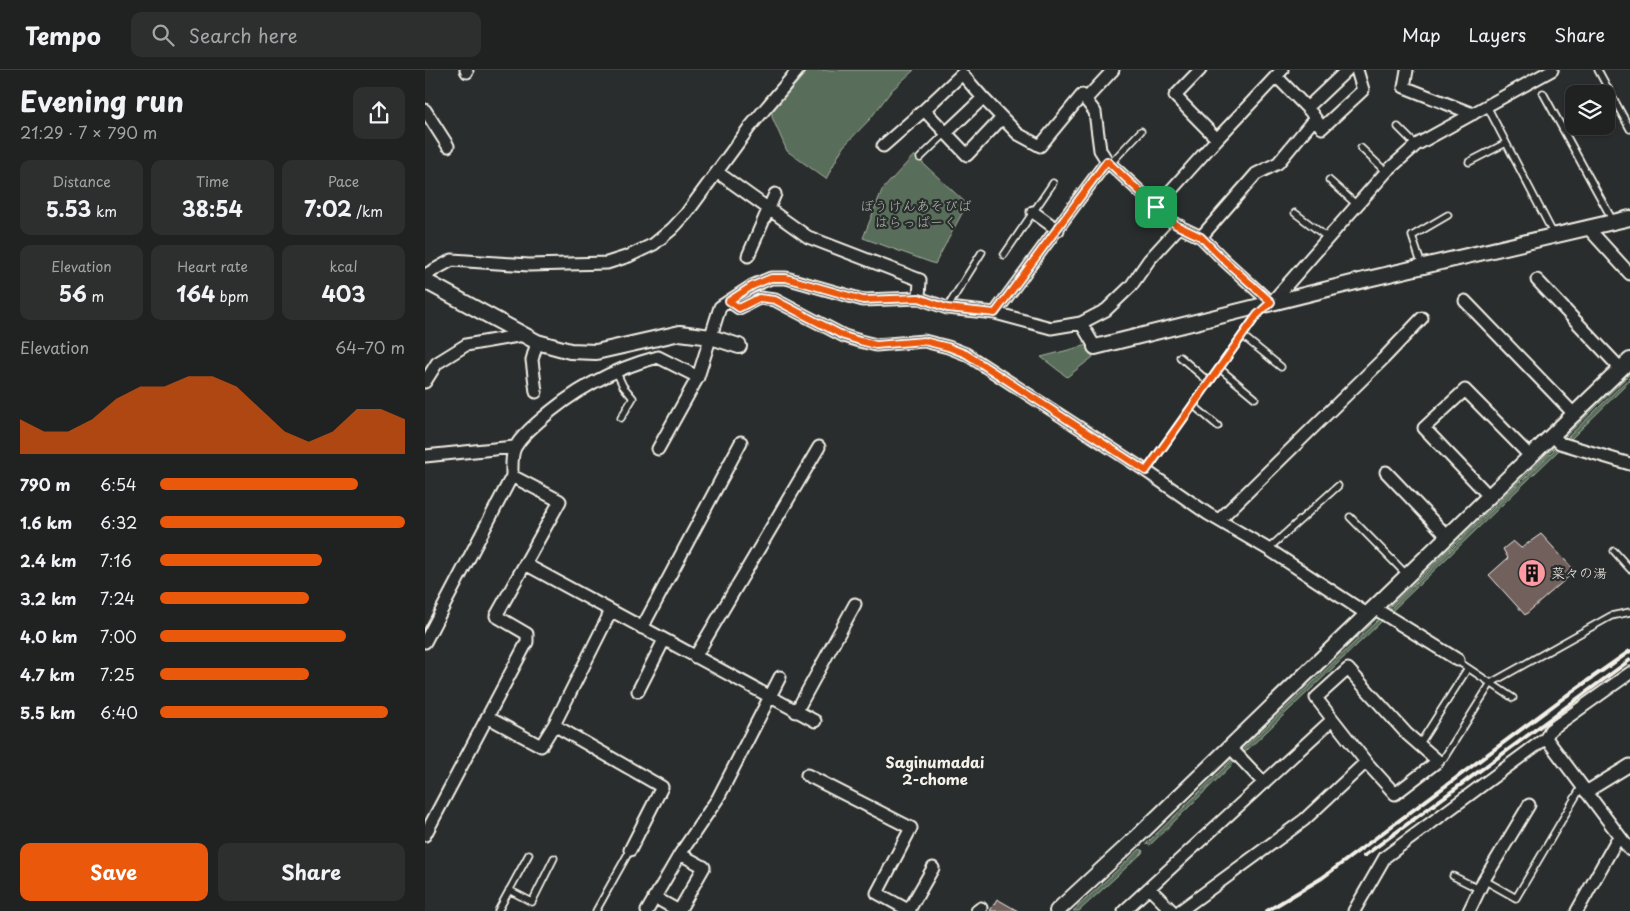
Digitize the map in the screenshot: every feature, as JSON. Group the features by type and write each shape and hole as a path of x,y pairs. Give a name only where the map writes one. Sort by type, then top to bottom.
{"street":[{"path":"425,275 452,260 529,265 607,263 629,256 654,244 686,214 749,128 798,70"},
{"path":"1086,99 1113,70"},
{"path":"1200,70 1175,96 1217,139"},
{"path":"1307,108 1347,70"},
{"path":"1156,207 1279,73 1322,128 1363,90 1357,70"},
{"path":"1407,70 1404,86 1473,114"},
{"path":"1271,302 1385,172 1416,145 1552,70"},
{"path":"883,146 962,74 1017,134 1040,146 1082,95 1095,112 1100,150 1109,163 1176,225 1201,237 1271,302"},
{"path":"946,133 983,98"},
{"path":"425,110 448,146"},
{"path":"924,110 967,155 1002,118"},
{"path":"1201,237 1256,174 1278,163 1315,118"},
{"path":"995,313 1109,163"},
{"path":"717,172 809,237 920,280 919,298"},
{"path":"747,256 775,194"},
{"path":"1033,212 1058,230"},
{"path":"1081,322 1095,347 1271,302 1630,218"},
{"path":"658,449 698,377 720,307 752,286 771,278 786,278 863,300 919,298 947,308 995,313 1051,328 1081,322 1107,310 1131,286 1149,260 1180,226"},
{"path":"1588,228 1630,274"},
{"path":"1057,911 1553,436 1625,364 1537,280"},
{"path":"425,281 537,342 570,351 596,352 680,334 711,336 739,346"},
{"path":"729,301 739,308 759,298 775,300 844,336 860,341 876,345 924,341 966,354 1219,520 1371,611 1458,660"},
{"path":"1465,301 1575,414"},
{"path":"1219,520 1383,359 1422,318"},
{"path":"425,382 437,362 466,345 524,335"},
{"path":"536,392 532,360 537,342"},
{"path":"425,642 512,476 514,447 523,436 561,401 588,384 636,363 658,357 698,377"},
{"path":"1489,496 1425,428 1465,390 1531,457"},
{"path":"1553,436 1560,443 1630,464"},
{"path":"642,628 741,442"},
{"path":"425,456 514,447"},
{"path":"695,657 819,447"},
{"path":"1386,472 1447,536"},
{"path":"425,835 527,642 527,634 497,616 560,501 512,476"},
{"path":"525,564 815,721"},
{"path":"796,712 855,604"},
{"path":"487,717 541,746 554,725 611,611"},
{"path":"638,691 664,640"},
{"path":"1348,669 1419,745 1438,762 1395,794 1366,762 1316,698 1348,669"},
{"path":"1354,911 1385,857 1546,738 1550,730 1630,673"},
{"path":"647,911 680,854 718,798 780,677"},
{"path":"1124,911 1333,720"},
{"path":"554,725 662,787 630,850"},
{"path":"1546,738 1630,850"},
{"path":"1229,747 1265,783"},
{"path":"1180,911 1304,820 1366,762"},
{"path":"1584,789 1630,765"},
{"path":"807,775 911,828 877,894 910,911 933,868"},
{"path":"1469,911 1478,895 1481,884 1529,805"},
{"path":"1577,911 1619,836"},
{"path":"654,897 679,911 704,867 680,854"},
{"path":"1149,888 1173,911"}],"lane":[{"path":"1598,70 1630,129"},
{"path":"1543,93 1613,222"},
{"path":"1487,106 1554,236"},
{"path":"1398,126 1416,145"},
{"path":"1109,163 1141,131"},
{"path":"920,158 946,133"},
{"path":"1469,162 1506,144"},
{"path":"1361,148 1385,172"},
{"path":"1329,180 1357,205"},
{"path":"1004,255 1053,183"},
{"path":"1295,213 1328,238"},
{"path":"1422,266 1412,236 1448,215"},
{"path":"947,308 982,252"},
{"path":"1146,471 1257,315 1271,302"},
{"path":"1243,336 1281,367"},
{"path":"1180,357 1209,382"},
{"path":"1219,368 1255,398"},
{"path":"616,371 623,386 633,398 621,418"},
{"path":"1193,406 1219,426"},
{"path":"1268,549 1338,486"},
{"path":"1350,517 1407,575"},
{"path":"1614,551 1630,569"},
{"path":"1438,762 1444,758 1491,683 1611,616 1630,612"},
{"path":"1458,660 1513,698"},
{"path":"1419,745 1468,668"},
{"path":"1453,876 1481,884 1517,898 1584,789"},
{"path":"596,911 630,850"},
{"path":"498,911 529,854"},
{"path":"509,890 532,902 554,858"}],"green space":[{"path":"808,70 914,70 892,90 870,119 843,147 826,179 787,151 772,117 772,112"},
{"name":"ぼうけんあそびば はらっぱーく","path":"914,155 967,204 935,264 863,238 882,190"},
{"path":"1088,345 1093,357 1067,377 1041,357"},
{"path":"1630,370 1630,374 1564,438 1563,435"},
{"path":"1630,377 1630,381 1570,440 1566,439"},
{"path":"1549,447 1554,448 1388,609 1384,608"},
{"path":"1556,448 1559,450 1391,612 1388,611"},
{"path":"1376,616 1377,618 1240,750 1237,747"},
{"path":"1379,619 1382,621 1243,754 1241,751"},
{"path":"1231,754 1234,756 1144,841 1143,839"},
{"path":"1234,758 1236,761 1150,845 1146,844"},
{"path":"1140,849 1143,851 1142,853 1079,911 1073,911"}],"building":[{"name":"菜々の湯","path":"1541,534 1575,571 1525,615 1489,575 1508,558 1503,549 1513,541 1521,548"},
{"path":"997,899 1018,911 990,911"}],"railway":[{"path":"1267,911 1322,878 1566,696 1630,651"},
{"path":"1364,856 1630,660"}],"place":[{"name":"菜々の湯","path":"1532,573"}],"district":[{"name":"Saginumadai 2-chome","path":"935,772"}],"route":[{"path":"1107,161 1156,207 1176,225 1201,237 1271,302 1257,315 1146,471 966,354 924,341 876,345 860,341 844,336 775,300 759,298 739,308 729,301 752,286 771,278 786,278 863,300 919,298 947,308 995,313 1107,161"}]}
